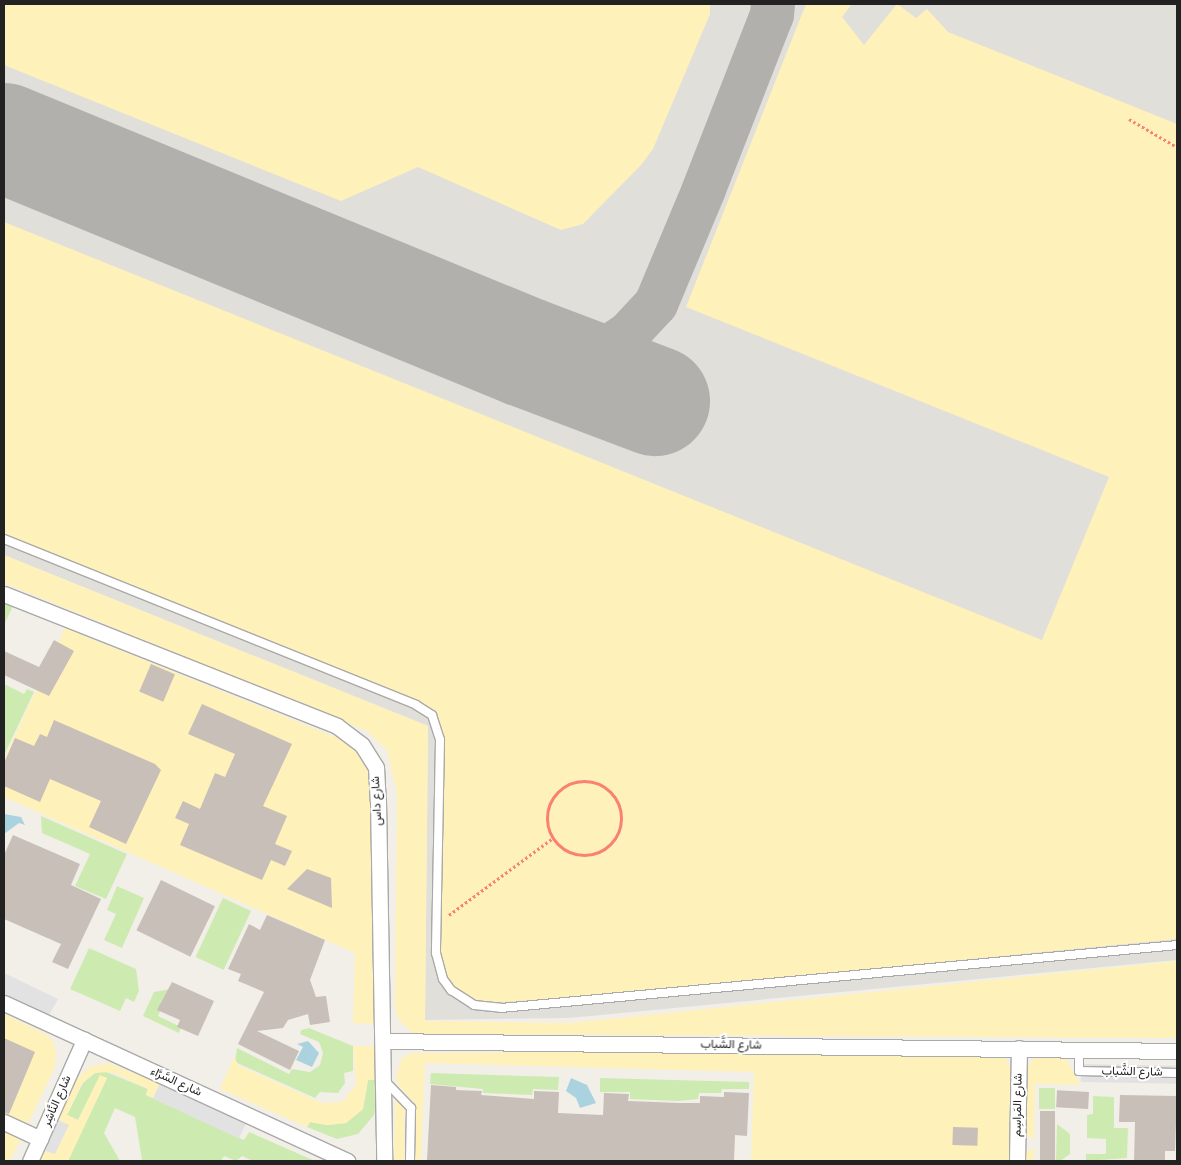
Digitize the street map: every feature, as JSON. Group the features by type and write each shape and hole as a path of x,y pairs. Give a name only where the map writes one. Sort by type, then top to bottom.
{"street":[{"name":"شارع داس","path":"4,594 337,726 362,744 376,767 378,792 384,1161"},
{"name":"شارع السَّرَّاء","path":"4,1003 347,1161"},
{"name":"شارع النَّاشِر","path":"30,1161 84,1040"},
{"name":"شارع الشَّباب","path":"383,1041 1177,1051"},
{"name":"شارع المَراسِم","path":"1017,1161 1018,1048"},
{"path":"4,1122 40,1139"}],"lane":[{"path":"4,539 432,714 437,722 440,740 436,953 443,979 462,999 487,1008 1177,945"},
{"name":"شارع الشَّباب","path":"1079,1049 1079,1071 1177,1073"},
{"path":"384,1079 411,1108 410,1161"}],"path":[{"path":"1129,119 1177,147"},
{"path":"596,783 616,798 621,810 617,835 599,852 573,853 553,838 548,826 552,801 570,784 596,783"},
{"path":"436,924 553,838"}],"shaded area":[{"path":"4,4 1177,4 1177,960 569,1018 425,1020 428,726 4,555"},
{"path":"4,973 58,999 49,1015 4,994"},
{"path":"1081,1064 1177,1066 1177,1084 1081,1082"},
{"path":"160,1083 246,1123 239,1139 153,1098"},
{"path":"56,1119 69,1125 55,1154 43,1150"}],"green space":[{"path":"6,603 13,606 4,625 4,607"},
{"path":"4,684 24,694 27,689 34,692 4,755"},
{"path":"41,816 127,854 106,899 75,886 90,854 42,833"},
{"path":"117,886 144,898 122,948 104,940 116,914 107,910"},
{"path":"223,898 251,911 224,970 196,957"},
{"path":"89,948 136,969 139,991 134,1002 126,998 120,1011 70,989"},
{"path":"170,989 158,1016 181,1027 179,1033 143,1016 154,992"},
{"path":"309,1028 353,1046 353,1071 344,1073 345,1083 338,1093 320,1092 315,1098 235,1062 237,1048 289,1074 292,1069 310,1072 320,1065 323,1053 319,1042 300,1034 301,1030"},
{"path":"104,1071 148,1089 146,1095 244,1140 249,1132 315,1161 253,1161 242,1156 236,1161 224,1156 221,1161 145,1161 142,1160 135,1117 115,1108 104,1133 120,1161 68,1161 107,1078 100,1076 78,1120 67,1115 83,1083 95,1073"},
{"path":"431,1073 559,1077 558,1090 533,1089 532,1095 483,1093 483,1089 430,1084"},
{"path":"600,1078 749,1082 749,1089 722,1089 721,1093 699,1093 698,1099 677,1101 630,1099 630,1092 600,1092"},
{"path":"368,1080 376,1080 374,1115 358,1134 337,1139 307,1127 310,1122 327,1125 346,1123 363,1109"},
{"path":"1039,1088 1055,1088 1055,1109 1039,1109"},
{"path":"1093,1096 1114,1097 1114,1128 1128,1128 1127,1158 1086,1161 1086,1154 1106,1154 1106,1139 1087,1138 1087,1115 1093,1114"},
{"path":"1057,1124 1070,1134 1070,1154 1060,1161 1056,1161"}],"sand":[{"path":"4,4 710,4 710,14 653,149 641,165 583,224 561,230 418,167 341,201 4,65"},
{"path":"806,4 852,4 842,17 864,45 897,4 916,18 927,9 948,32 1177,124 1177,939 569,998 483,1003 464,1000 447,982 438,954 443,733 434,713 4,538 4,222 1042,640 1109,477 686,307"},
{"path":"4,555 428,726 425,1021 569,1023 1177,961 1177,1038 413,1034 398,1019 395,1006 397,793 387,750 367,731 4,583"},
{"path":"65,628 338,738 349,744 367,765 373,778 377,1024 353,1023 355,953 4,797 4,759"},
{"path":"4,1014 46,1034 54,1043 56,1053 55,1067 10,1161 4,1161"},
{"path":"353,1046 376,1046 376,1080 368,1080 363,1109 346,1123 327,1125 310,1122 307,1127 220,1089 234,1057 239,1066 322,1103 342,1102 356,1085"},
{"path":"686,1051 1004,1056 1010,1067 1009,1161 751,1161 754,1072 425,1063 421,1161 415,1161 415,1103 398,1085 396,1077 401,1059 411,1053"},
{"path":"1044,1054 1060,1054 1066,1058 1080,1085 1035,1084 1034,1140 1026,1134 1028,1066 1034,1058"},
{"path":"108,1063 160,1083 153,1098 146,1095 148,1089 113,1072 95,1073 82,1083 67,1115 78,1120 100,1075 107,1078 68,1161 37,1161 43,1150 55,1154 56,1119 73,1082 90,1067"},
{"path":"395,1100 405,1108 404,1161 394,1161"},
{"path":"1034,1148 1034,1161 1024,1161 1024,1153"}],"water":[{"path":"4,814 21,817 25,825 19,823 4,834"},
{"path":"308,1041 319,1053 312,1067 296,1060 303,1047 297,1044"},
{"path":"571,1078 587,1085 596,1103 580,1108 576,1098 566,1091"}],"building":[{"path":"54,640 74,651 49,696 4,675 4,651 39,667"},
{"path":"151,664 175,674 163,702 139,692"},
{"path":"202,704 292,744 263,806 287,816 275,844 292,851 285,866 271,860 262,880 180,845 189,824 175,818 183,801 200,809 215,773 225,777 235,754 188,734"},
{"path":"54,720 155,764 161,770 126,844 89,827 101,801 50,779 40,802 4,786 4,763 15,738 34,746 40,734 47,737"},
{"path":"13,835 80,864 71,885 101,899 68,969 52,962 61,944 4,919 4,855"},
{"path":"307,869 331,878 332,908 287,889"},
{"path":"161,880 215,906 190,957 136,930"},
{"path":"267,915 325,940 310,980 316,997 326,996 330,1022 310,1025 308,1014 288,1020 283,1028 257,1031 299,1051 290,1070 238,1044 264,992 238,981 241,974 228,969 249,924 260,930"},
{"path":"172,982 214,1001 198,1036 177,1027 180,1020 157,1010"},
{"path":"4,1038 35,1052 9,1114 4,1113"},
{"path":"431,1085 456,1087 456,1090 482,1091 481,1095 534,1099 534,1091 559,1092 558,1113 603,1115 604,1093 629,1094 628,1101 700,1103 700,1096 724,1097 724,1092 749,1093 747,1136 735,1135 734,1161 427,1160"},
{"path":"1057,1090 1089,1092 1088,1109 1056,1107"},
{"path":"1120,1095 1177,1096 1175,1151 1165,1151 1165,1161 1134,1161 1135,1122 1119,1122"},
{"path":"1040,1111 1055,1111 1055,1161 1040,1161"},
{"path":"953,1127 978,1128 977,1146 952,1145"}],"taxiway":[{"path":"525,352 569,354 611,345 628,334 656,304 704,189 772,15 773,4"}],"runway":[{"path":"4,138 525,352 655,401"}]}
